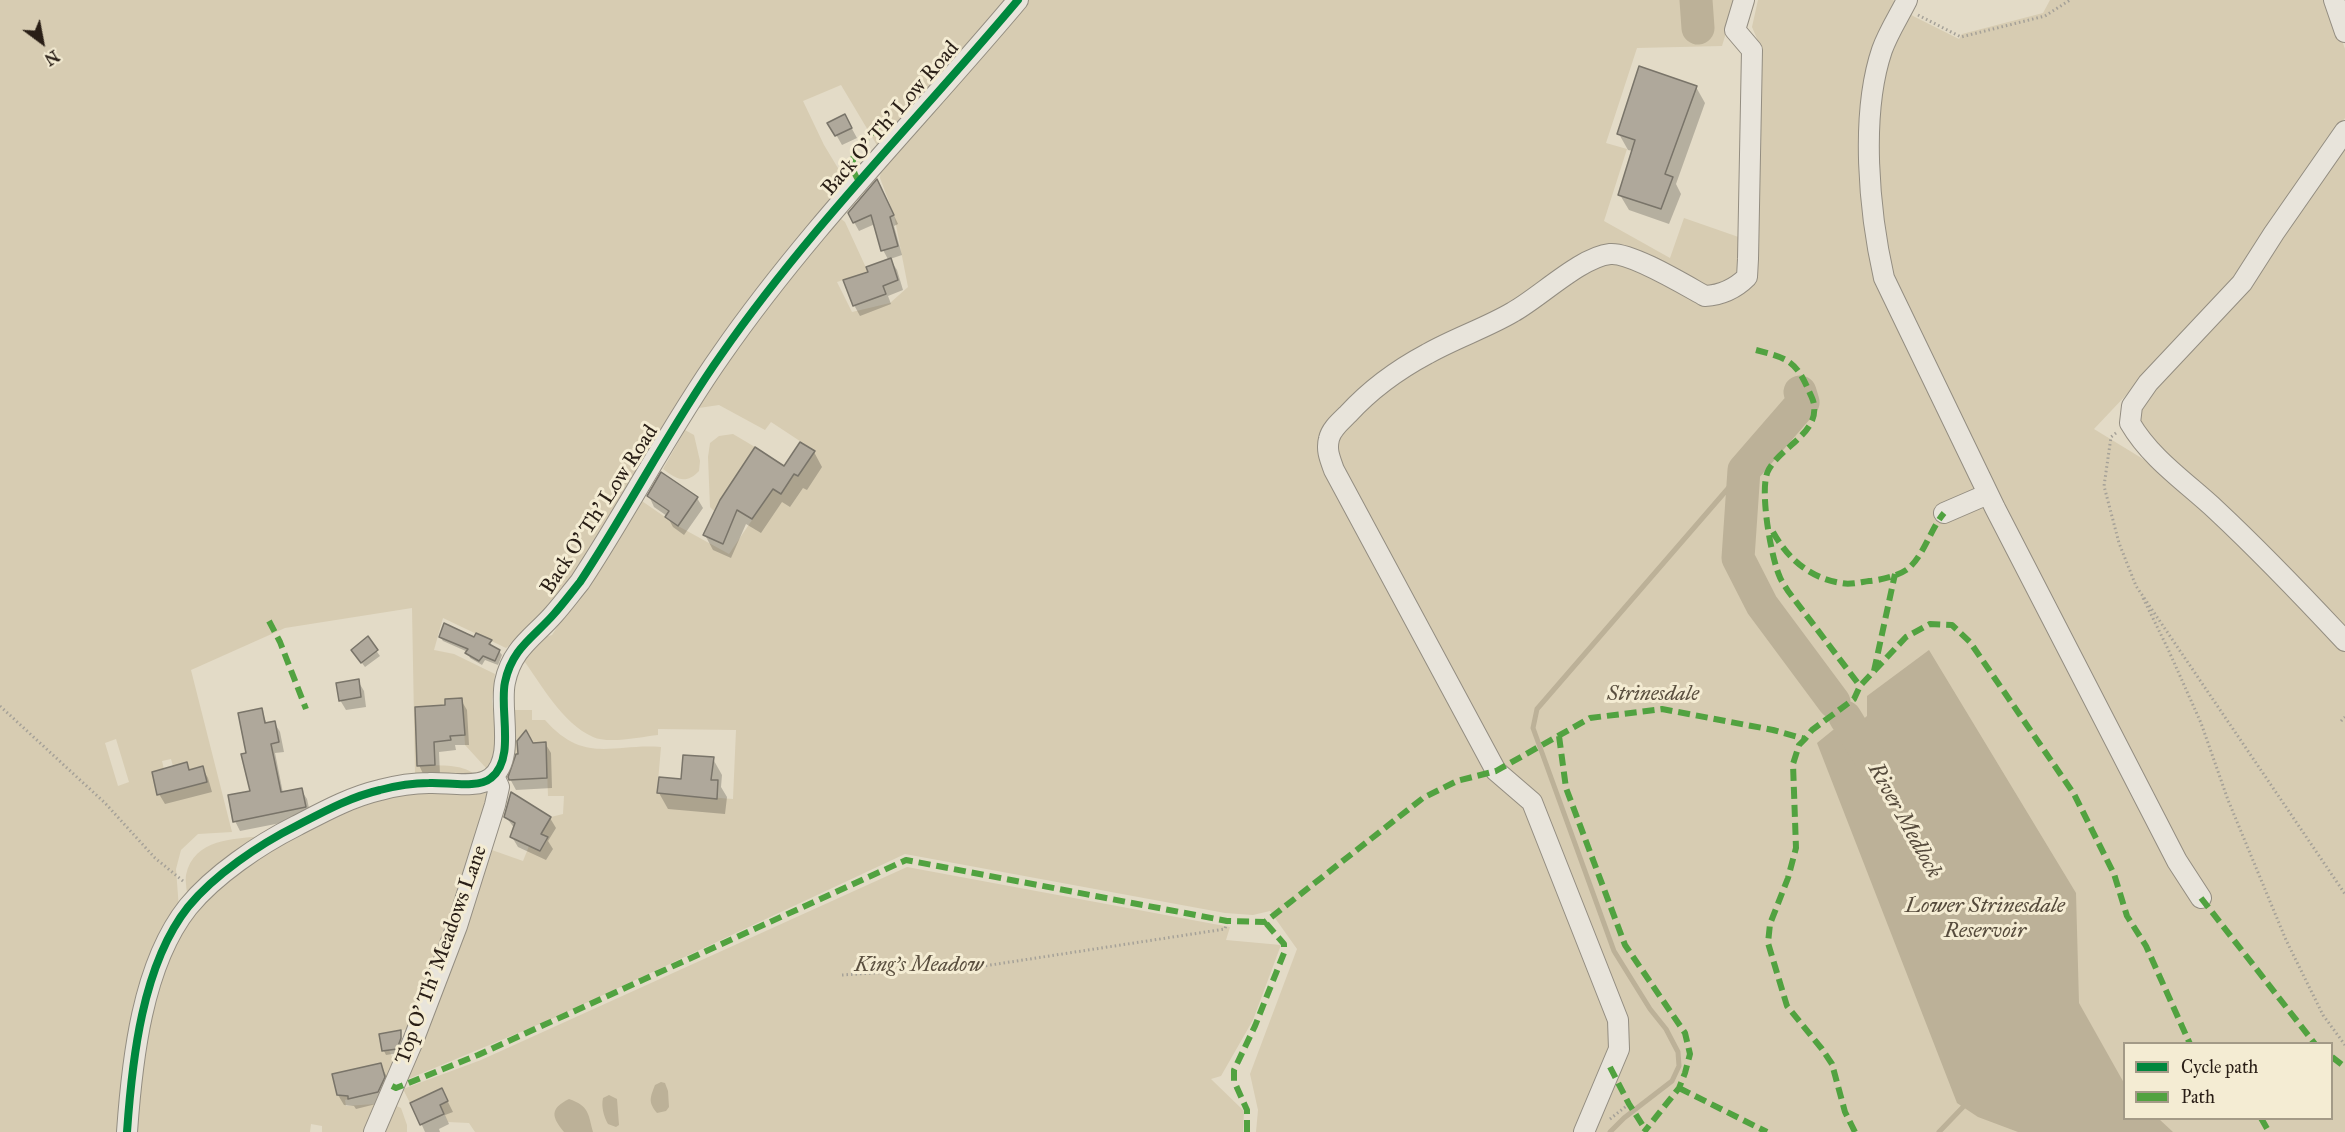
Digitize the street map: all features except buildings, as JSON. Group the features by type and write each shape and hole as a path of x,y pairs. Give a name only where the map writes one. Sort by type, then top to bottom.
{"street":[{"name":"Back O' Th' Low Road","path":"494,776 505,750 504,683 510,666 525,641 553,615 580,582 720,355 858,180 1017,0"},
{"path":"1584,1132 1619,1049 1618,1020 1532,802 1496,771 1334,470 1328,455 1329,437 1362,398 1393,374 1428,353 1515,311 1595,258 1612,254 1630,257 1705,296 1719,295 1738,286 1747,277 1752,50 1735,30 1744,0"},
{"path":"2334,0 2345,32"},
{"path":"1905,4 1883,48 1875,76 1868,131 1875,240 1884,278 1988,494 2177,861 2201,898"},
{"path":"2345,131 2242,283 2148,383 2132,406 2130,423 2139,439 2154,455 2285,576 2345,641"},
{"path":"1944,513 1988,494"},
{"path":"127,1132 131,1073 146,997 166,943 188,908 204,891 264,844 336,806 379,790 428,783 486,782 494,776"},
{"name":"Top O' Th' Meadows Lane","path":"374,1132 413,1041 457,926 495,805 499,788 494,776"}],"path":[{"path":"1905,4 1961,37 2045,16 2070,0"},
{"path":"2130,423 2111,437 2104,486 2119,543 2136,586 2168,649 2201,723 2228,800 2286,940 2323,1015 2345,1045"},
{"path":"2136,586 2345,894"},
{"path":"0,706 105,803 155,858 183,880"},
{"path":"842,975 984,966 1225,929 1227,921"},
{"path":"1603,1125 1629,1104"}],"green space":[{"path":"0,0 1006,0 878,147 841,85 803,101 824,145 847,183 601,537 540,621 506,648 443,618 434,650 454,654 495,674 492,701 497,747 493,759 486,768 465,745 462,699 445,699 446,709 439,709 438,705 415,707 417,765 457,767 472,772 477,777 415,774 412,608 285,628 191,670 232,832 198,834 181,850 176,869 179,909 120,1132 0,1132","holes":["116,739 129,782 118,786 105,743","171,759 173,766 187,762 189,770 203,766 158,795 152,772 164,769 162,761"]},
{"name":"Strinesdale","path":"1027,0 1736,0 1722,46 1637,48 1606,143 1627,149 1604,221 1670,258 1684,218 1750,241 1761,48 1752,27 1758,0 1893,0 1913,16 1959,39 1962,34 2043,13 2050,0 2328,0 2345,49 2345,118 2232,283 2094,429 2166,473 2140,423 2143,404 2345,145 2345,1132 1256,1132 1258,1110 1250,1074 1297,949 1270,911 1253,915 1225,913 905,854 554,1018 401,1082 489,849 523,861 529,846 540,851 548,838 537,832 542,823 546,825 551,817 563,814 564,796 548,796 546,742 532,743 529,735 522,735 517,741 518,754 509,755 512,710 532,710 532,720 545,720 559,734 573,743 587,747 600,749 661,747 657,793 733,799 736,730 658,729 658,735 634,738 607,740 593,737 582,731 562,713 522,658 539,639 552,635 639,499 678,526 729,554 773,489 781,493 794,474 798,476 815,451 771,422 765,430 719,405 692,409 753,321 840,218 845,222 868,272 837,282 852,312 890,303 908,287 894,215 880,178 881,166"},
{"path":"685,430 694,435 700,461 699,471 690,478 681,479 663,469"},
{"path":"733,434 755,447 721,499 718,515 710,507 708,457 710,443 719,436"},
{"path":"486,791 490,803 414,1028 379,1034 382,1051 389,1050 397,1069 387,1090 380,1091 386,1083 384,1072 376,1073 373,1065 332,1074 337,1095 348,1096 345,1100 346,1106 375,1104 379,1107 370,1132 322,1132 322,1126 311,1124 310,1132 132,1132 141,1056 157,984 174,941 207,900 269,852 332,817 398,792"},
{"path":"264,836 188,899 186,875 190,863 197,854 206,847 228,840"},
{"name":"King's Meadow","path":"907,867 1230,927 1226,940 1281,945 1253,1020 1221,1076 1211,1079 1244,1111 1243,1132 475,1132 469,1123 448,1122 440,1105 448,1101 442,1088 410,1103 403,1089 481,1060"},
{"path":"392,1104 401,1108 407,1132 381,1132"}],"water":[{"name":"Lower Strinesdale Reservoir","path":"1929,650 2076,893 2079,1003 2123,1081 2123,1120 2160,1120 2173,1132 2018,1132 1978,1117 1957,1103 1817,743 1833,730 1848,732 1867,716 1867,696"},
{"path":"665,1083 668,1091 669,1107 666,1111 657,1113 652,1106 651,1097 655,1085"},
{"path":"609,1095 617,1099 619,1125 616,1127 608,1124 603,1112 603,1098"},
{"path":"569,1099 580,1104 587,1111 593,1132 564,1132 560,1127 555,1118 555,1110"}],"waterway":[{"name":"River Medlock","path":"1696,0 1698,28"},
{"name":"River Medlock","path":"1800,392 1803,402 1744,470 1738,558 1762,605 1834,702"},
{"path":"1610,1132 1624,1118 1672,1081 1679,1066 1678,1052 1666,1029 1650,1009 1614,951 1533,728 1537,709 1744,470"},
{"name":"River Medlock","path":"1845,717 1875,766"},
{"path":"1939,1132 1963,1107"}],"marked path":[{"path":"858,180 853,164 856,151 878,127"},
{"path":"1756,350 1788,361 1803,379 1814,404 1814,416 1810,425 1780,455 1768,471 1765,507 1776,566 1788,591 1860,686"},
{"path":"1773,532 1793,559 1810,572 1844,584 1855,583 1890,577 1909,568 1915,562 1944,513"},
{"path":"1874,671 1895,574"},
{"path":"269,621 280,642 306,709"},
{"path":"1855,1132 1845,1112 1832,1064 1787,1006 1768,943 1770,924 1788,878 1796,848 1793,764 1799,745 1812,730 1854,699 1860,686 1906,637 1930,624 1952,625 1970,642 2074,794 2114,874 2127,916 2146,946 2189,1042"},
{"path":"392,1086 396,1088 478,1055 906,860 1227,921 1265,922 1423,798 1457,781 1496,771 1590,718 1662,709 1773,730 1805,739"},
{"path":"1559,736 1566,788 1625,945 1685,1033 1690,1054 1679,1088 1644,1132"},
{"path":"2201,898 2313,1042"},
{"path":"1247,1132 1247,1110 1234,1081 1234,1070 1255,1026 1284,953 1284,944 1265,922"},
{"path":"2333,1058 2345,1067"},
{"path":"1610,1067 1645,1129"},
{"path":"1679,1088 1767,1132"},
{"path":"2262,1120 2269,1132"}],"cycle path":[{"path":"127,1132 136,1045 150,985 172,930 188,907 211,883 253,851 282,833 347,801 404,785 478,783 491,778 499,770 505,746 505,682 508,670 518,652 580,582 684,410 755,308 865,174 1018,0"}]}
